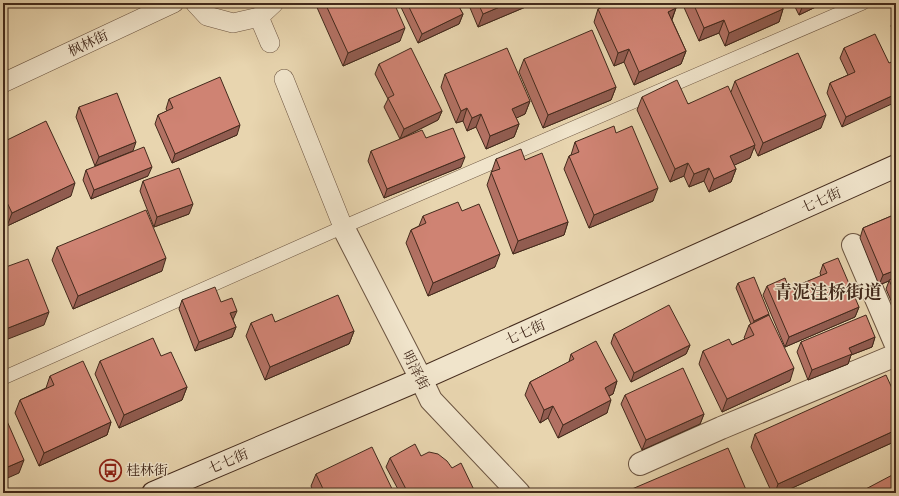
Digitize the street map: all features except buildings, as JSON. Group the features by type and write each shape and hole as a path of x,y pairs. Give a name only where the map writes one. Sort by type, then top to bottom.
{"main road":[{"name":"七七街","path":"153,493 421,378 896,166"},
{"name":"明泽街","path":"343,227 431,400 519,493"},
{"path":"853,245 896,345"},
{"path":"640,464 721,428 896,355"}],"street":[{"name":"枫林街","path":"3,83 174,3"},
{"path":"195,3 207,16 233,23 259,17 274,3"},
{"path":"259,17 270,43"},
{"path":"284,79 343,227"}],"lane":[{"path":"3,378 343,227 863,3"}],"place":[{"name":"桂林街","path":"110,470"}],"district":[{"name":"青泥洼桥街道","path":"828,291"}]}
